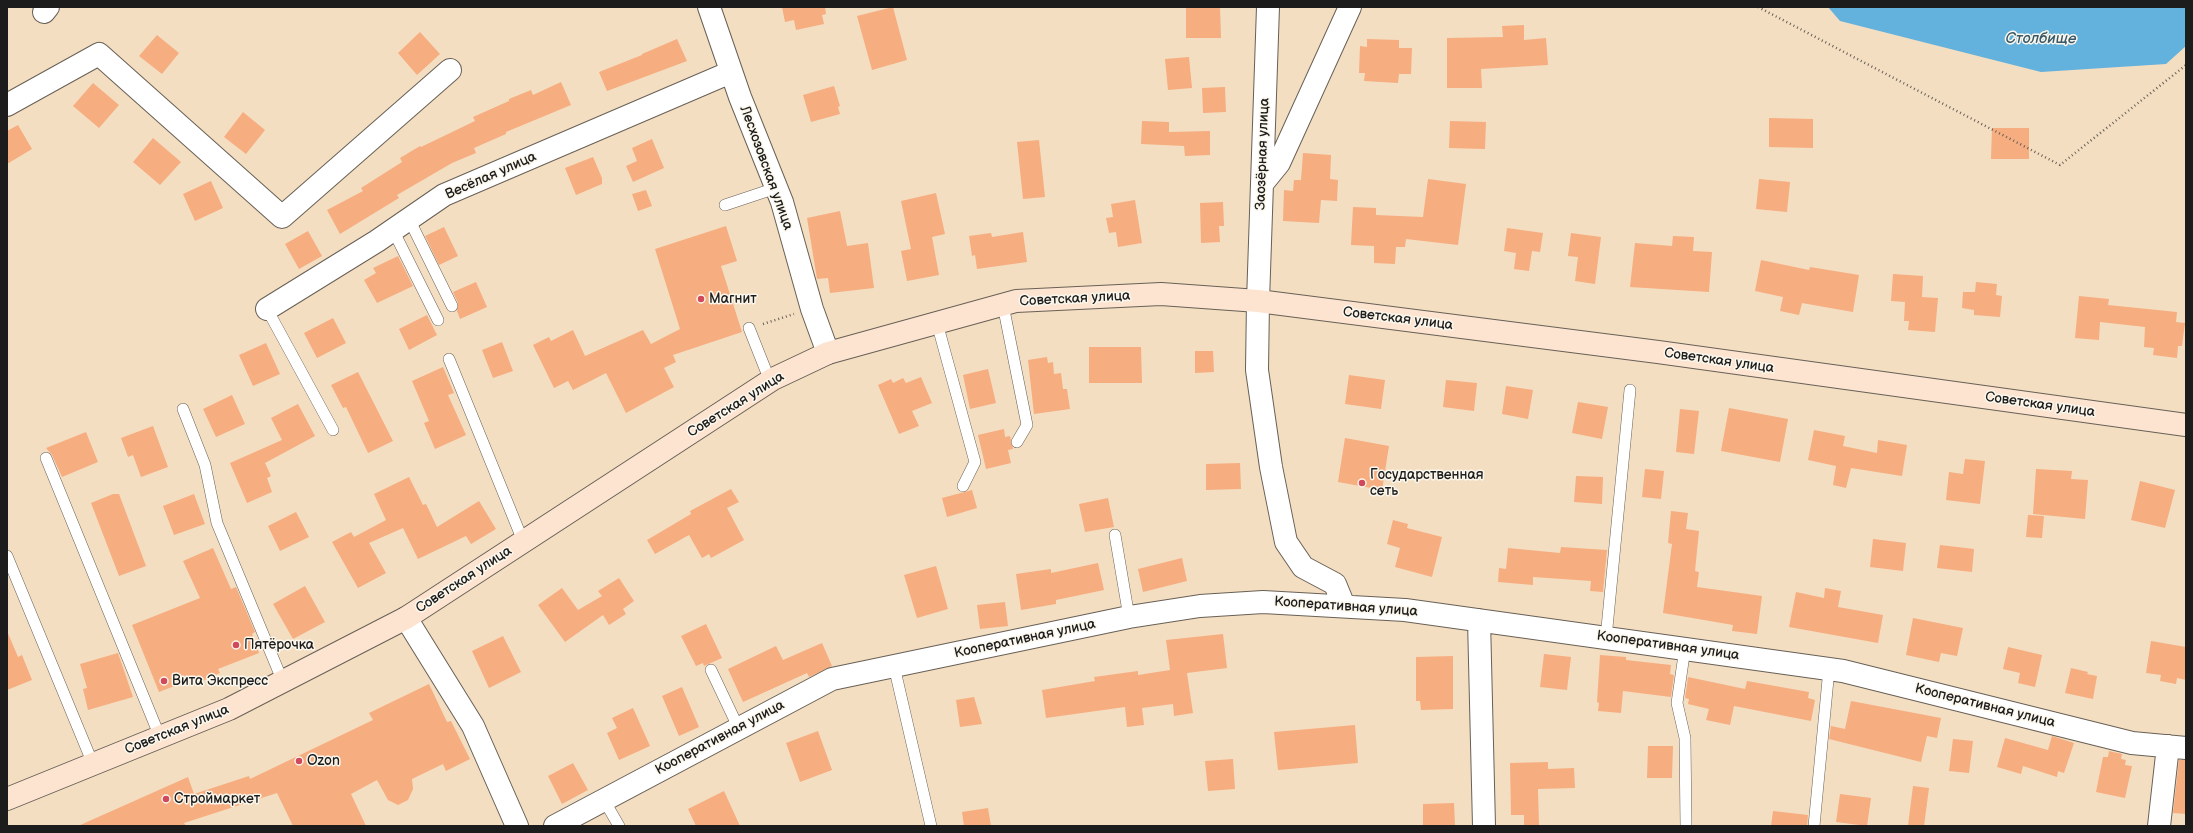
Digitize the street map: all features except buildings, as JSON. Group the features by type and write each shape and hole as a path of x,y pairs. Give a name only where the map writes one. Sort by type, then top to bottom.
{"street":[{"name":"Лесхозовская улица","path":"709,7 768,191 812,309 823,356"},
{"name":"Заозёрная улица","path":"1268,7 1258,301 1258,370 1271,467 1286,542 1303,567 1336,584 1344,606"},
{"path":"1262,184 1279,163 1350,7"},
{"path":"7,105 99,54 282,217 450,70"},
{"name":"Весёлая улица","path":"267,310 444,195 731,72"},
{"name":"Советская улица","path":"7,799 229,709 406,618 777,377 823,356 1016,301 1161,294 1258,301 1658,352 2186,425"},
{"name":"Кооперативная улица","path":"555,826 832,679 1129,617 1200,606 1263,602 1405,610 1829,669 2132,742 2177,747 2158,826"},
{"path":"406,618 473,726 517,826"},
{"path":"1479,620 1484,826"}],"lane":[{"path":"725,205 768,191"},
{"path":"401,224 452,306"},
{"path":"401,224 438,320"},
{"path":"1003,305 1027,425 1017,442"},
{"path":"267,310 333,430"},
{"path":"937,323 975,462 963,486"},
{"path":"749,328 777,377"},
{"path":"449,360 523,541"},
{"path":"1606,638 1630,390"},
{"path":"183,410 205,465 217,523 283,682"},
{"path":"46,458 160,737"},
{"path":"1115,534 1129,617"},
{"path":"7,556 93,764"},
{"path":"1685,648 1677,703 1685,738 1686,826"},
{"path":"894,666 931,826"},
{"path":"1814,826 1829,669"},
{"path":"710,670 739,728"},
{"path":"604,800 619,826"}],"path":[{"path":"1758,7 2060,165 2186,65"},
{"path":"749,328 812,309"}],"water":[{"name":"Столбище","path":"1828,7 2186,7 2186,46 2166,64 2041,72 1840,21"}],"place":[{"name":"Магнит","path":"701,299"},
{"name":"Государственная сеть","path":"1362,483"},
{"name":"Пятёрочка","path":"236,645"},
{"name":"Вита Экспресс","path":"164,681"},
{"name":"Ozon","path":"299,761"},
{"name":"Строймаркет","path":"166,799"}]}
